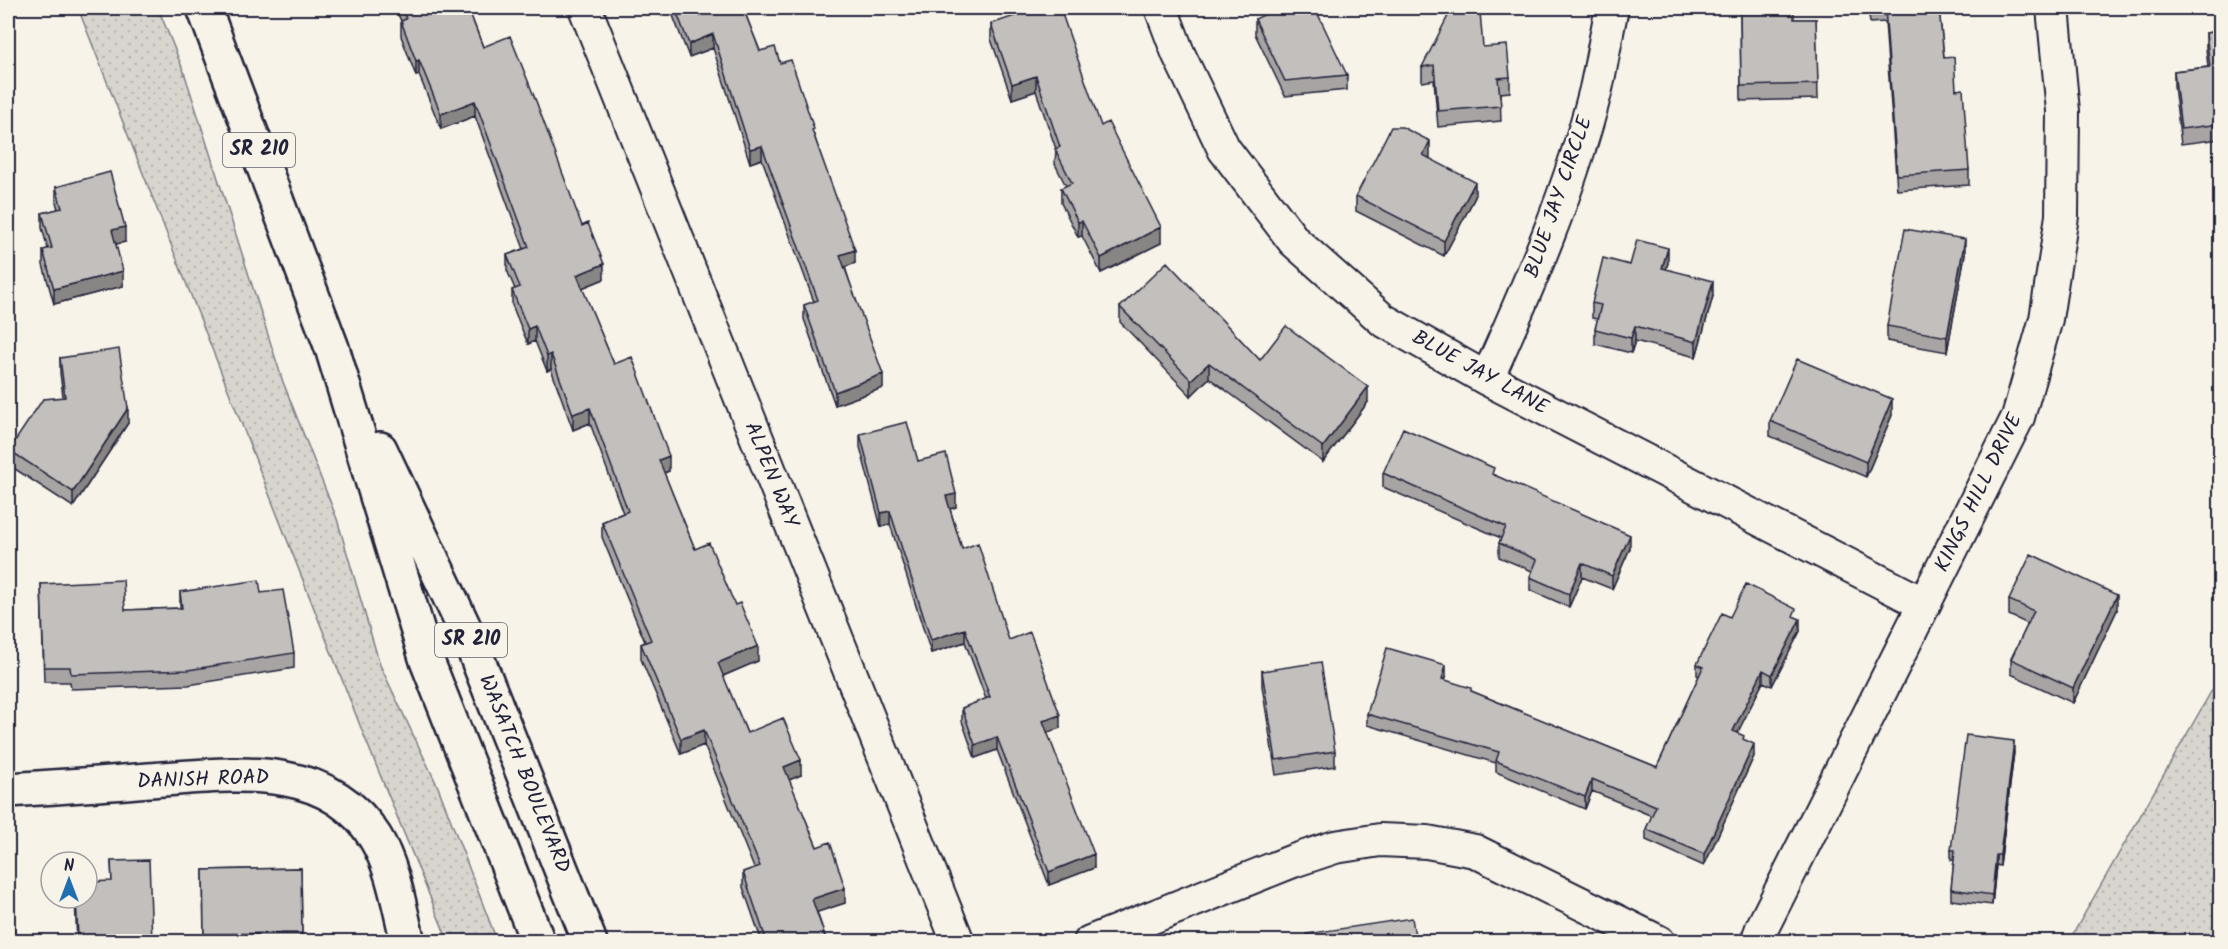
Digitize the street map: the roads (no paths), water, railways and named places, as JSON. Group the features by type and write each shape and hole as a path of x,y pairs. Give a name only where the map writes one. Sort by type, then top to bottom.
{"main road":[{"name":"WASATCH BOULEVARD","path":"204,8 332,348 427,661 538,942"},
{"name":"WASATCH BOULEVARD","path":"332,348 471,640 590,942"},
{"name":"DANISH ROAD","path":"8,790 241,775 284,778 323,790 353,810 374,836 389,867 408,942"}],"street":[{"name":"ALPEN WAY","path":"585,8 958,942"},
{"name":"BLUE JAY LANE","path":"1161,8 1178,53 1224,149 1294,241 1383,320 1487,379 1924,604"},
{"name":"BLUE JAY CIRCLE","path":"1487,379 1528,286 1567,184 1596,89 1612,8"},
{"name":"KINGS HILL DRIVE","path":"1757,942 2018,417 2046,319 2062,216 2063,111 2053,8"},
{"path":"1090,942 1293,861 1335,847 1380,840 1427,842 1474,851 1659,942"}]}
